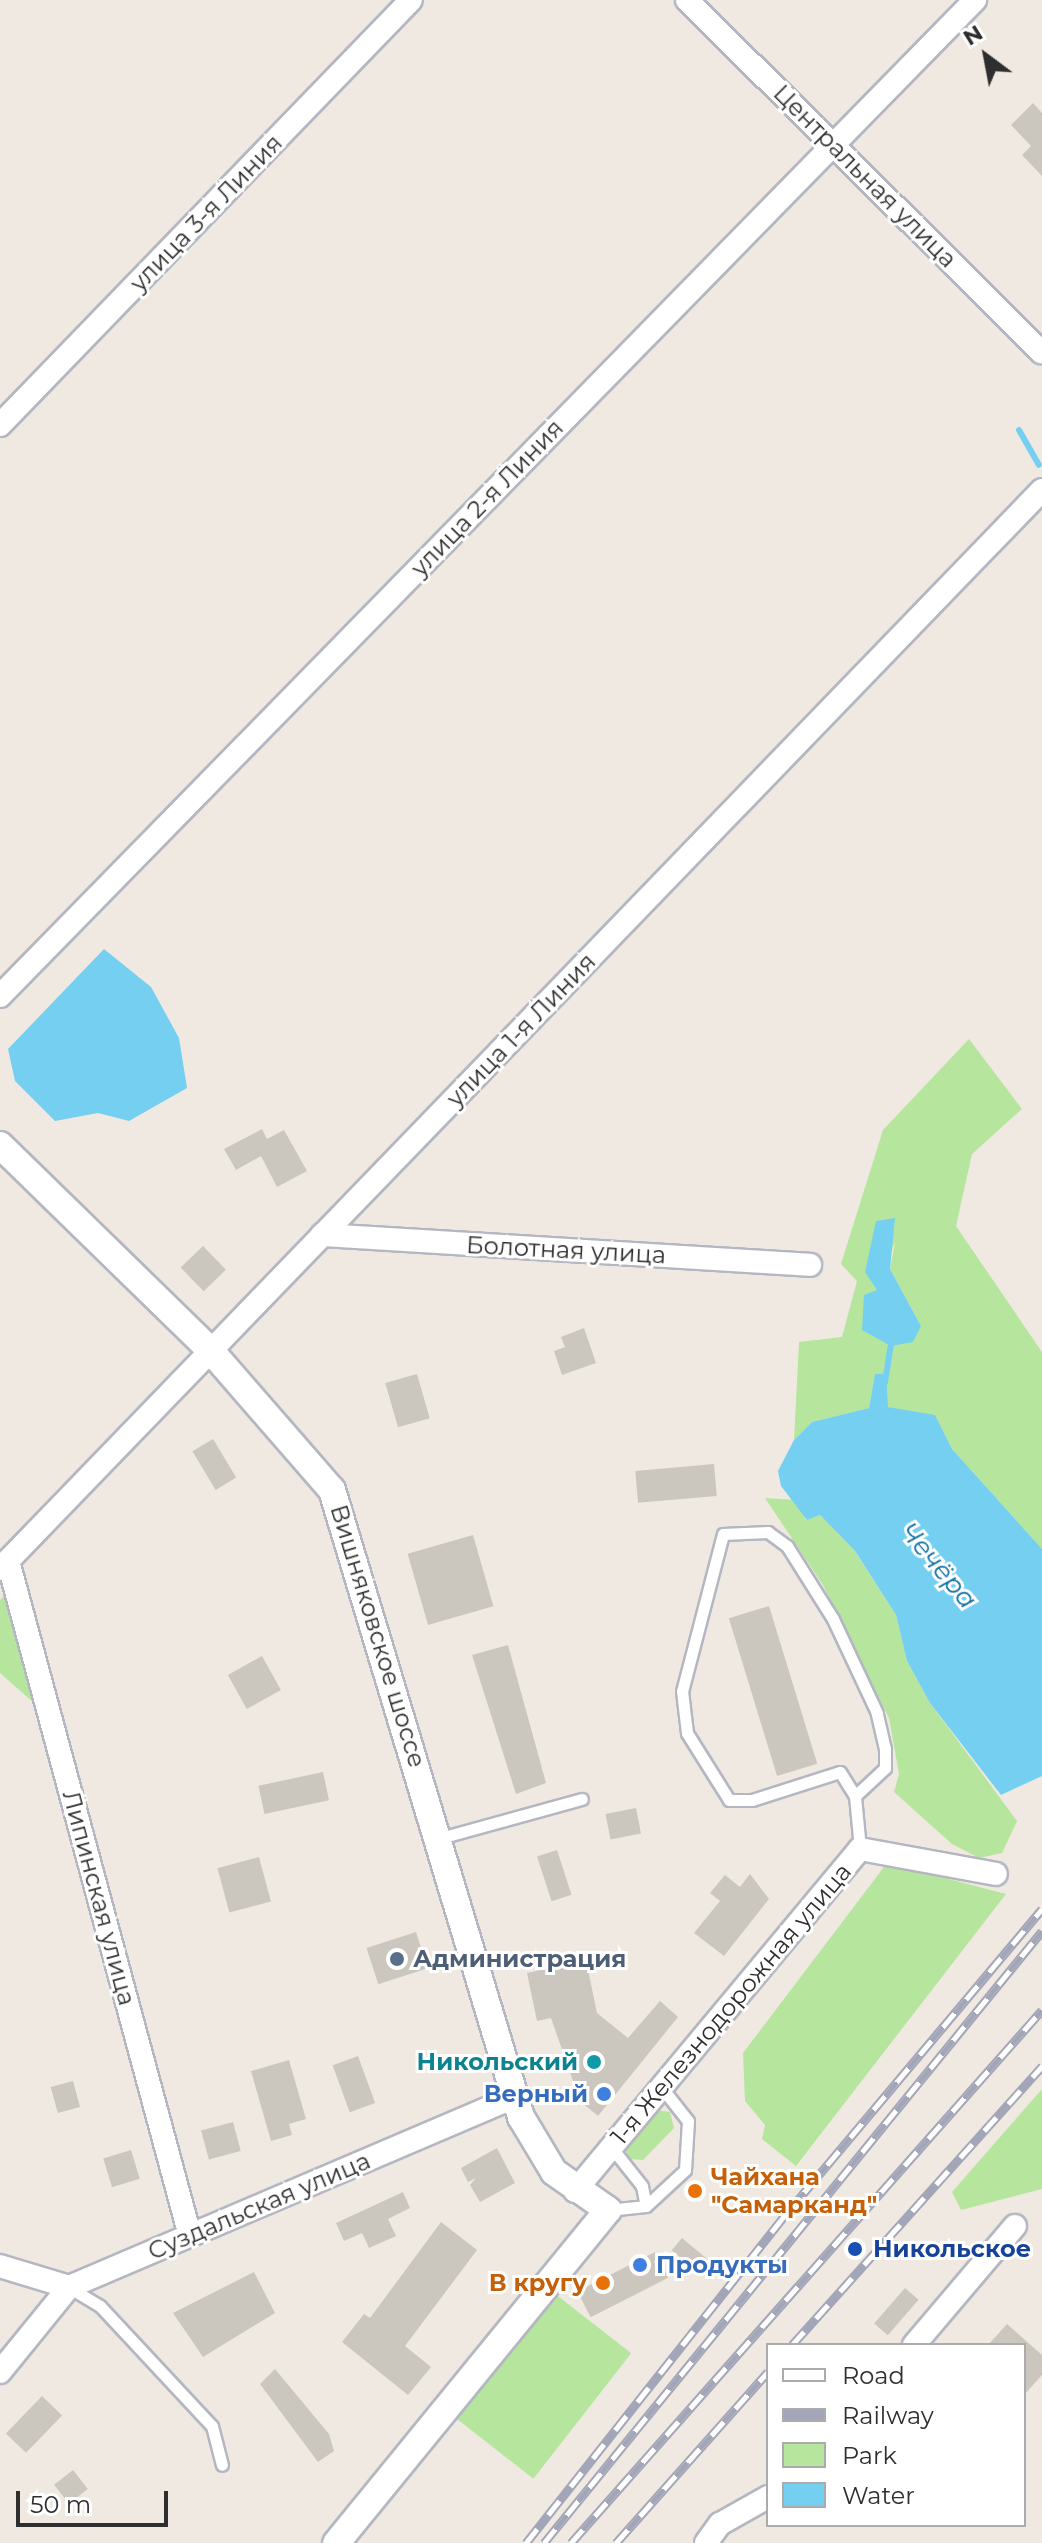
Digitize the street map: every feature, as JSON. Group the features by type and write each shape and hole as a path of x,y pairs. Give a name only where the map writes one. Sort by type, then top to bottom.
{"street":[{"name":"улица 3-я Линия","path":"0,425 411,0"},
{"name":"Центральная улица","path":"687,0 1042,352"},
{"name":"улица 2-я Линия","path":"0,996 975,0"},
{"name":"улица 1-я Линия","path":"4,1565 1042,490"},
{"name":"Вишняковское шоссе","path":"0,1145 211,1351 302,1448 342,1510 515,2097 541,2155 575,2191 608,2210"},
{"name":"Болотная улица","path":"322,1235 810,1265"},
{"name":"Липинская улица","path":"4,1565 190,2236"},
{"name":"1-я Железнодорожная улица","path":"575,2191 860,1849 996,1874"},
{"name":"Суздальская улица","path":"69,2287 515,2097"},
{"path":"336,2543 375,2506 608,2210"},
{"path":"916,2343 1015,2226"},
{"path":"0,2266 69,2287 0,2372"},
{"path":"706,2543 720,2524 766,2498"}],"lane":[{"path":"855,1796 885,1768 885,1749 877,1713 833,1619 787,1546 768,1532 723,1534 682,1691 687,1733 704,1769 729,1800 752,1800 840,1772 855,1796 860,1849"},
{"path":"440,1838 582,1799"},
{"path":"608,2210 646,2206 685,2170 689,2145 688,2121 662,2088"},
{"path":"612,2148 642,2186 646,2206"},
{"path":"69,2287 100,2306 212,2426 222,2465"}],"green space":[{"path":"969,1039 1022,1109 972,1154 956,1226 1042,1352 1042,1549 952,1449 935,1416 887,1407 875,1374 869,1408 812,1422 794,1440 799,1342 842,1337 857,1281 841,1264 883,1130","holes":["895,1242 890,1269 921,1326 877,1290"]},
{"path":"765,1498 796,1500 806,1520 820,1515 854,1550 896,1615 907,1661 930,1703 1017,1821 1002,1853 979,1858 952,1844 894,1792 899,1774 889,1718 823,1585"},
{"path":"7,1593 34,1703 0,1673 0,1600"},
{"path":"887,1863 1006,1894 796,2166 762,2139 765,2125 745,2101 743,2053"},
{"path":"1042,2089 1042,2189 961,2210 952,2192"},
{"path":"657,2110 670,2112 674,2128 643,2160 630,2159 625,2149"},
{"path":"554,2293 631,2353 533,2479 456,2418"}],"water":[{"path":"104,949 151,987 179,1038 187,1088 129,1121 98,1113 55,1121 15,1081 8,1049"},
{"path":"895,1218 890,1269 921,1326 913,1342 891,1346 862,1330 864,1295 877,1290 865,1272 876,1221"},
{"path":"875,1374 886,1374 888,1407 935,1415 952,1449 1042,1549 1042,1776 1001,1795 930,1703 907,1661 896,1615 855,1551 820,1515 807,1520 781,1486 778,1471 794,1440 812,1422 869,1408"}],"building":[{"path":"1033,103 1042,113 1042,176 1022,155 1031,146 1011,125"},
{"path":"262,1129 267,1139 284,1130 307,1171 277,1187 261,1156 236,1170 224,1149"},
{"path":"203,1246 226,1270 204,1291 181,1268"},
{"path":"584,1328 596,1363 562,1375 554,1351 565,1347 561,1337"},
{"path":"417,1374 430,1418 398,1427 385,1383"},
{"path":"213,1439 236,1478 216,1490 192,1451"},
{"path":"714,1464 717,1496 638,1503 635,1471"},
{"path":"473,1535 493,1606 428,1625 408,1554"},
{"path":"769,1606 817,1764 777,1776 729,1618"},
{"path":"508,1645 546,1783 516,1794 472,1655"},
{"path":"262,1656 281,1690 247,1709 228,1675"},
{"path":"323,1772 329,1800 264,1814 258,1786"},
{"path":"636,1808 641,1834 611,1839 606,1814"},
{"path":"557,1850 572,1895 552,1901 537,1856"},
{"path":"259,1857 271,1901 229,1913 217,1868"},
{"path":"750,1874 769,1899 724,1956 694,1933 720,1901 710,1893 725,1875 740,1887"},
{"path":"416,1932 428,1968 378,1984 367,1948"},
{"path":"586,1960 597,2013 628,2038 660,2001 678,2017 598,2116 580,2101 551,2018 537,2021 527,1973"},
{"path":"358,2056 375,2103 350,2112 333,2065"},
{"path":"289,2060 306,2119 289,2124 292,2135 271,2141 251,2071"},
{"path":"73,2081 80,2107 58,2113 51,2087"},
{"path":"233,2122 241,2151 209,2160 201,2131"},
{"path":"497,2148 515,2183 480,2202 470,2185 476,2178 468,2182 461,2168"},
{"path":"131,2150 140,2179 112,2187 103,2158"},
{"path":"403,2192 410,2208 388,2219 396,2236 369,2248 362,2233 344,2241 336,2223"},
{"path":"441,2222 477,2250 405,2346 431,2367 408,2395 342,2342 364,2314 370,2318"},
{"path":"682,2238 712,2263 702,2275 672,2250"},
{"path":"655,2252 668,2278 591,2317 577,2291"},
{"path":"254,2272 275,2313 203,2357 173,2313"},
{"path":"905,2288 919,2300 888,2335 874,2323"},
{"path":"1007,2324 1042,2355 1042,2375 1026,2393 1026,2343 990,2343"},
{"path":"275,2369 329,2434 334,2451 318,2462 260,2384"},
{"path":"42,2396 62,2415 26,2453 6,2433"},
{"path":"73,2470 88,2489 69,2504 54,2485"}],"waterway":[{"path":"1019,430 1039,465"},
{"name":"Чечёра","path":"885,1382 891,1346"}],"railway":[{"path":"526,2543 781,2220 1042,1909"},
{"path":"544,2543 1042,1931"},
{"path":"571,2543 1042,2010"},
{"path":"794,2343 1042,2066"},
{"path":"616,2543 766,2374"}],"place":[{"name":"Администрация","path":"397,1959"},
{"name":"Никольский","path":"594,2062"},
{"name":"Верный","path":"604,2094"},
{"name":"Чайхана \"Самарканд\"","path":"695,2191"},
{"name":"Никольское","path":"855,2249"},
{"name":"Продукты","path":"640,2265"},
{"name":"В кругу","path":"603,2283"}]}
